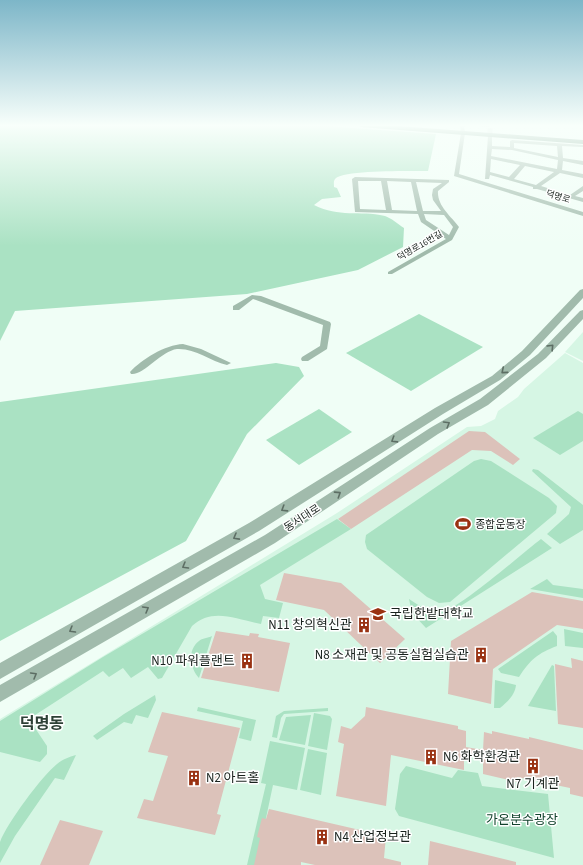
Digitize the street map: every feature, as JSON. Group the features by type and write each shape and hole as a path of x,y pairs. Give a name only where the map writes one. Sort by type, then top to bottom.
{"street":[{"path":"456,175 457,165"},
{"path":"486,184 488,165"},
{"path":"511,179 523,165"},
{"path":"531,165 583,176"},
{"path":"523,196 558,171 559,165"},
{"path":"488,173 583,200"},
{"name":"덕명로16번길","path":"390,273 450,239 456,227 436,200 434,194 435,190 456,175"},
{"name":"덕명로","path":"456,175 583,214"},
{"path":"446,181 355,179 357,211 446,213"},
{"path":"384,180 390,212"},
{"path":"414,181 420,213 427,224 450,239"},
{"path":"570,196 583,188"},
{"name":"동서대로","path":"0,672 254,527 439,411 496,378 526,353 583,292"},
{"path":"236,308 252,297 258,298 327,324 324,347 305,359"},
{"name":"동서대로","path":"0,694 270,539 434,431 484,402 542,356 583,313"},
{"path":"134,372 167,349 177,347 187,347 227,363"}],"shaded area":[{"path":"583,332 583,361 565,352"},
{"name":"국립한밭대학교","path":"565,353 583,363 583,865 0,865 0,719 337,513 467,427 481,426 495,419 498,411 518,397 524,389"}],"green space":[{"path":"0,165 429,165 428,171 365,172 342,175 334,180 334,187 337,188 341,197 322,199 314,205 323,209 341,213 375,214 385,216 404,228 403,247 358,270 247,294 15,311 0,341"},
{"path":"419,314 483,347 411,391 346,353"},
{"path":"276,363 299,367 304,376 247,434 186,541 0,641 0,402"},
{"path":"319,409 352,432 299,465 266,440"},
{"path":"578,411 583,414 583,441 560,455 533,438"},
{"name":"종합운동장","path":"481,459 491,461 549,498 557,506 556,513 450,602 439,603 427,597 367,549 365,542 366,535 474,461"},
{"path":"533,469 538,470 583,505 583,530 560,544 547,534 569,514 571,507 532,471"},
{"path":"337,519 351,529 260,585 265,599 283,603 279,618 263,616 261,624 225,616 208,617 200,620 192,626 162,678 158,679 148,667 131,678 123,668 109,677 103,671 29,719 47,746 47,754 40,762 0,752 0,721 103,657"},
{"path":"541,539 552,548 426,628 412,613 409,599 431,611 440,612 448,610 474,593"},
{"path":"547,579 553,585 583,589 583,598 530,589"},
{"path":"564,629 583,633 583,648 565,646"},
{"path":"553,631 557,636 557,646 545,651 535,658 519,677 501,673 498,669"},
{"path":"212,636 199,678 192,664 191,654 195,645 200,640"},
{"path":"552,665 554,666 556,711 528,706"},
{"path":"495,680 516,685 513,695 500,708 494,708"},
{"path":"155,695 156,700 148,718 136,715 132,724 124,722 97,740 93,736 124,714"},
{"path":"198,707 256,720 251,741 239,738 243,721 197,711"},
{"path":"328,708 328,711 284,714 281,718 277,738 272,737 276,716 284,711"},
{"path":"314,713 330,716 332,719 327,750 308,746"},
{"path":"311,715 305,745 279,740 286,717"},
{"path":"270,741 305,748 297,790 273,785 256,865 247,865 266,784 261,783"},
{"path":"308,749 327,753 321,795 300,790"},
{"path":"76,755 64,780 55,778 15,836 0,863 0,842 17,812 34,789 57,764 68,757"},
{"name":"가온분수광장","path":"406,766 452,778 458,770 478,773 482,786 548,794 554,858 399,816 395,809 400,774"}],"building":[{"path":"469,431 485,432 520,459 513,465 491,451 472,450 351,529 338,519"},
{"name":"N11 창의혁신관","path":"284,573 341,583 405,639 380,663 324,610 276,600"},
{"name":"N8 소재관 및 공동실험실습관","path":"532,592 583,601 583,629 557,625 493,669 491,704 448,694 451,641"},
{"name":"N10 파워플랜트","path":"216,631 249,636 250,633 259,634 258,637 290,643 279,692 201,678"},
{"path":"571,658 583,661 583,728 558,724 555,664 572,668"},
{"name":"N6 화학환경관","path":"366,707 458,726 458,729 466,731 466,747 483,750 484,732 492,734 492,731 529,739 529,737 583,750 583,797 570,794 570,788 517,777 517,782 483,774 483,758 464,754 464,770 391,755 386,806 336,796 344,744 338,742 341,726 351,729 365,716"},
{"name":"N2 아트홀","path":"162,712 240,728 217,814 221,815 215,835 137,818 144,799 153,801 168,756 148,752"},
{"name":"N4 산업정보관","path":"269,809 386,836 384,858 401,862 401,865 315,865 301,862 301,865 254,865 260,838 257,837 262,818 266,819"},
{"path":"60,820 103,831 89,865 40,865"},
{"path":"430,841 516,862 516,865 428,865"}],"place":[{"name":"종합운동장","path":"463,524"},
{"name":"국립한밭대학교","path":"378,614"},
{"name":"N11 창의혁신관","path":"364,625"},
{"name":"N8 소재관 및 공동실험실습관","path":"481,655"},
{"name":"N10 파워플랜트","path":"247,661"},
{"name":"N6 화학환경관","path":"431,757"},
{"name":"N7 기계관","path":"533,766"},
{"name":"N2 아트홀","path":"194,778"},
{"name":"N4 산업정보관","path":"322,837"}],"district":[{"name":"덕명동","path":"42,724"}]}
